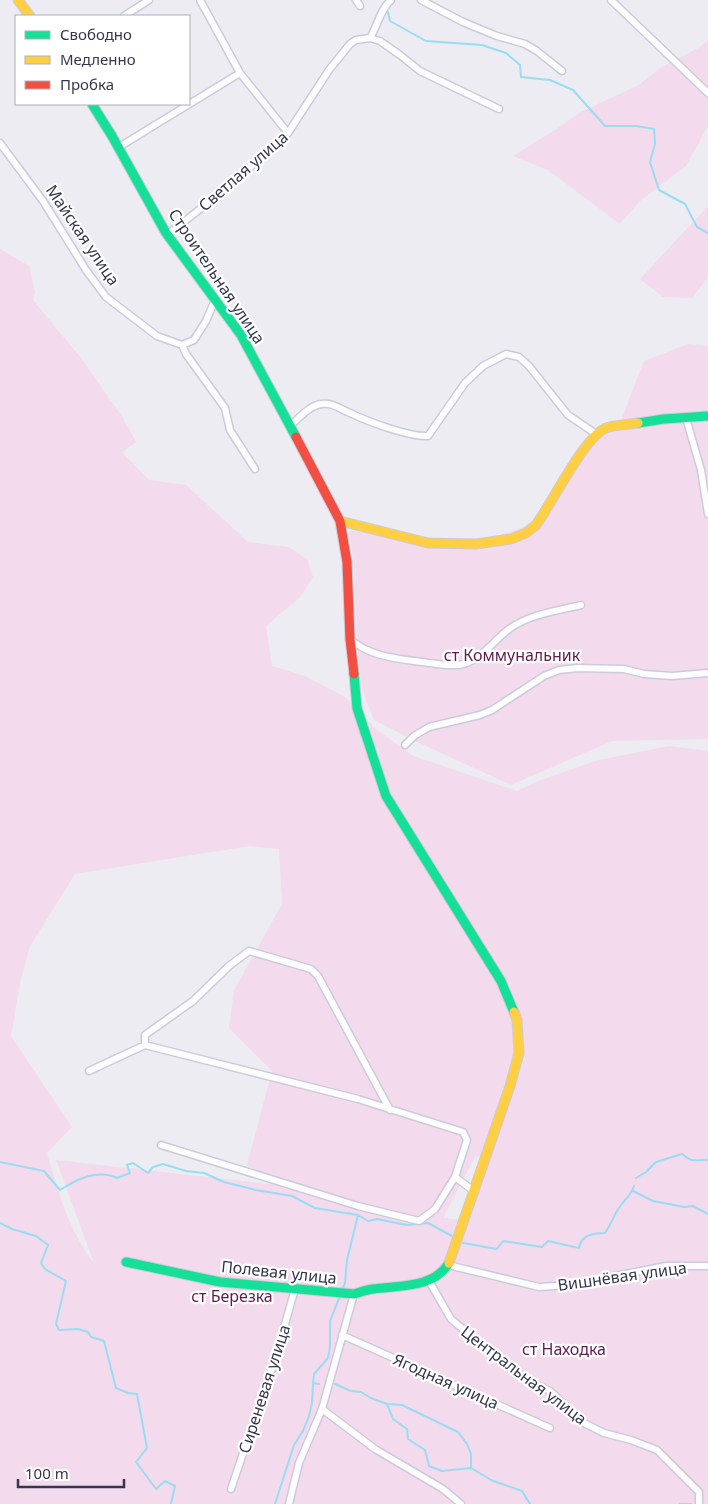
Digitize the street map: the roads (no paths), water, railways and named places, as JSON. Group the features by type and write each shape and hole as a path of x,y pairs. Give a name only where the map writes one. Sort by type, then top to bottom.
{"street":[{"path":"18,0 29,15"},
{"path":"126,15 148,0"},
{"path":"200,0 240,73 288,133"},
{"path":"391,0 381,12 377,26 370,38 380,41 420,72 499,109"},
{"path":"421,0 463,22 537,50 562,71"},
{"path":"611,0 708,93"},
{"name":"Светлая улица","path":"167,234 227,188 288,133 329,70 350,44 356,40 370,38"},
{"path":"190,104 240,73"},
{"name":"Строительная улица","path":"93,105 119,147 167,234 215,300 232,319 340,521"},
{"path":"119,147 188,105"},
{"name":"Майская улица","path":"0,143 43,201 86,270 106,297 157,336 182,345"},
{"path":"215,300 206,321 194,340 182,345 186,354 224,408 230,430 255,469"},
{"path":"290,426 304,413 319,404 330,403 351,414 391,428 419,436 428,436 465,383 483,366 506,354 518,357 529,366 568,415 596,434"},
{"path":"429,1281 448,1265 475,1192 520,1053 517,1020 501,981 386,796 357,708 350,639 347,562 340,521 428,542 476,544 511,539 526,533 536,525 586,446 596,434 606,428 664,419 708,416"},
{"path":"686,418 701,470 708,514"},
{"path":"350,639 358,646 391,658 462,665 483,654 507,630 523,621 538,615 581,605"},
{"path":"405,746 414,736 429,727 480,715 492,710 544,676 559,670 578,668 624,669 644,674 672,676 708,673"},
{"path":"146,1045 145,1035 193,1001 229,966 249,951 311,969 318,976 390,1110"},
{"path":"89,1072 146,1045 358,1099 463,1132 467,1140 455,1177 435,1209 419,1221 358,1206 161,1146"},
{"path":"455,1177 475,1192"},
{"name":"Полевая улица","path":"126,1262 220,1282 331,1293 350,1294 429,1281"},
{"name":"Вишнёвая улица","path":"448,1265 539,1286 570,1285 666,1266 708,1266"},
{"name":"Центральная улица","path":"429,1281 451,1319 508,1367 525,1379 550,1392 584,1423 604,1433 631,1440 656,1450 699,1492 699,1504"},
{"name":"Сиреневая улица","path":"231,1489 272,1368 295,1290"},
{"path":"289,1504 299,1463 322,1409 342,1335 350,1294"},
{"name":"Ягодная улица","path":"342,1335 550,1428"},
{"path":"322,1409 375,1449 443,1489 461,1504"}],"waterway":[{"path":"388,12 390,21 426,41 482,45 506,53 520,65 521,77 550,80 573,90 605,126 636,126 654,129 655,144 650,162 659,190 685,204 697,227 708,233"},
{"path":"636,1178 646,1172 656,1162 682,1154 692,1160 708,1160"},
{"path":"0,1162 44,1171 60,1190 87,1176 110,1175 117,1178 130,1173 127,1165 133,1163 148,1173 153,1167 163,1164 186,1171 204,1173 224,1182 256,1190 292,1196 315,1208 358,1215 368,1221 377,1219 407,1225 428,1223 452,1236"},
{"path":"463,1243 497,1249 503,1241 542,1247 548,1241 579,1248 582,1240 588,1236 605,1233 634,1186"},
{"path":"633,1191 653,1201 684,1207 693,1206 708,1214"},
{"path":"342,1290 358,1215"},
{"path":"0,1223 12,1229 36,1236 48,1245 41,1263 45,1269 66,1281 56,1324 59,1330 78,1329 88,1332 91,1337 104,1341 116,1388 128,1393 137,1394 147,1448 136,1462 156,1489 165,1481 175,1486 171,1504"},
{"path":"319,1384 313,1383 314,1374 328,1358 330,1321 340,1296"},
{"path":"275,1504 294,1445 303,1431 309,1416 313,1384"},
{"path":"335,1384 351,1391 361,1392 387,1404 393,1419 407,1429 408,1439 425,1450 429,1466 442,1471 471,1468 491,1480 522,1491 530,1504"},
{"path":"387,1404 402,1405 458,1432 467,1444 471,1454 471,1468"},
{"path":"680,1504 691,1504"}],"park label":[{"name":"ст Коммунальник","path":"512,655"},
{"name":"ст Березка","path":"232,1296"},
{"name":"ст Находка","path":"564,1349"}]}
